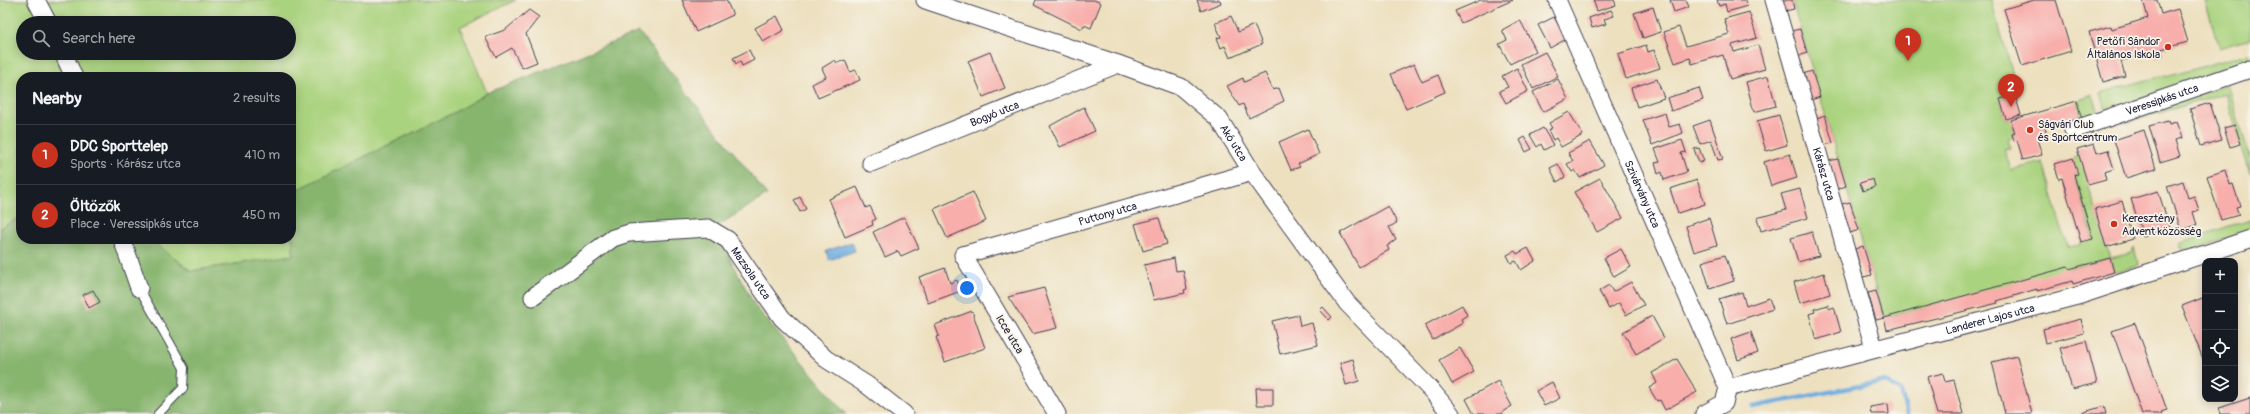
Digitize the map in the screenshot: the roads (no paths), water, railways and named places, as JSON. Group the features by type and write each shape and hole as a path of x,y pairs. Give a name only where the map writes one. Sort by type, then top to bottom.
{"street":[{"path":"36,0 44,16"},
{"name":"Akó utca","path":"925,0 1118,64 1181,87 1219,119 1252,172 1347,303 1432,390 1451,414"},
{"name":"Szivárvány utca","path":"1556,0 1728,402"},
{"name":"Kárász utca","path":"1774,0 1874,348"},
{"path":"66,60 72,72"},
{"name":"Bogyó utca","path":"871,163 1118,64"},
{"name":"Veressipkás utca","path":"2073,130 2250,69"},
{"name":"Puttony utca","path":"963,255 1252,172"},
{"name":"Mazsola utca","path":"533,297 613,238 629,233 708,228 728,240 782,318 826,359 867,385 904,414"},
{"name":"Landerer Lajos utca","path":"1704,414 1728,402 1874,348 2081,295 2250,239"},
{"path":"124,244 139,288"},
{"name":"Icce utca","path":"963,255 1057,414"}],"lane":[{"path":"139,288 184,368 183,388 158,414"}],"water":[{"path":"852,242 855,251 829,260 826,251"}],"waterway":[{"path":"1753,407 1885,381 1901,392 1907,414"}],"place":[{"name":"Petőfi Sándor Általános Iskola","path":"2168,47"},
{"name":"DDC Sporttelep","path":"1908,61"},
{"name":"Öltözők","path":"2011,107"},
{"name":"Ságvári Club és Sportcentrum","path":"2030,130"},
{"name":"Keresztény Advent közösség","path":"2114,224"}]}
